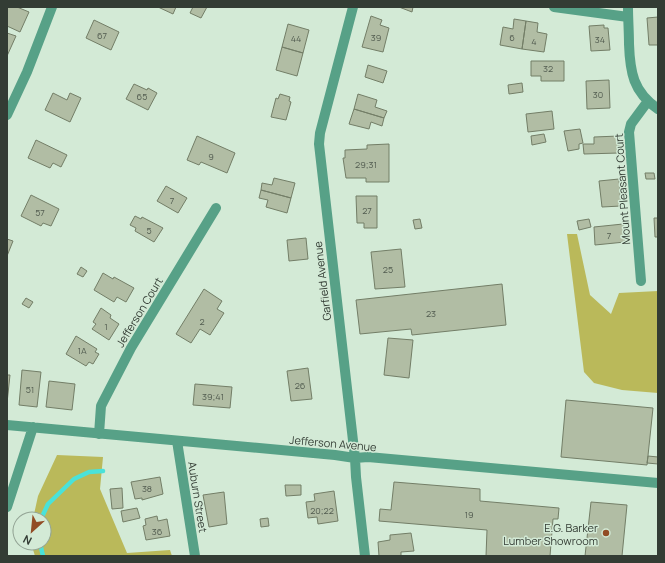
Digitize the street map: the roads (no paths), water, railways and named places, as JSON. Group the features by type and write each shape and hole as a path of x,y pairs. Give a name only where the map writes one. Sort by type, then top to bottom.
{"street":[{"path":"7,115 27,72 52,7"},
{"name":"Garfield Avenue","path":"354,7 320,133 319,144 356,458 356,477 365,556"},
{"path":"554,7 628,12 631,72 638,88 648,101 658,109"},
{"name":"Mount Pleasant Court","path":"642,281 629,132 631,124 648,101"},
{"name":"Jefferson Court","path":"99,434 101,406 103,402 131,348 216,208"},
{"name":"Jefferson Avenue","path":"7,425 356,458 658,483"},
{"path":"7,507 33,427"},
{"name":"Auburn Street","path":"177,441 195,556"}],"waterway":[{"path":"45,511 48,504 74,479 89,472 103,471"},
{"path":"42,551 43,556"}],"place":[{"name":"E.G. Barker Lumber Showroom","path":"606,533"}]}
